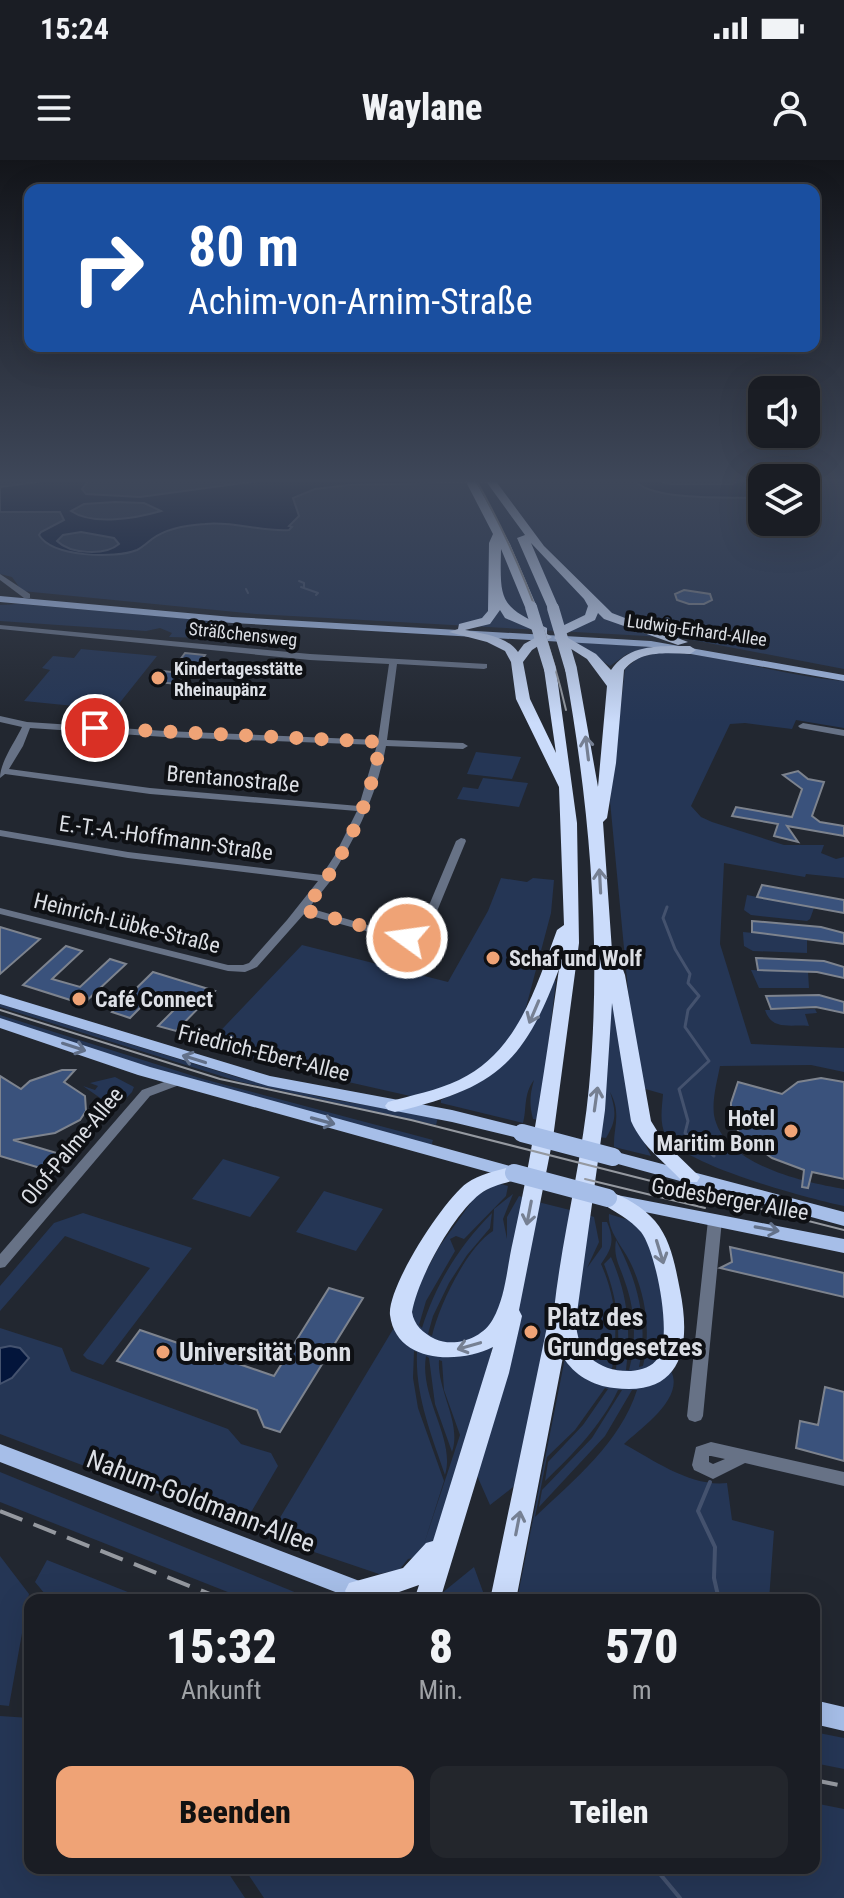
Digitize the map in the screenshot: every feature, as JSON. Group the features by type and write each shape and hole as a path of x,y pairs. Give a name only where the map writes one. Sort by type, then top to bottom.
{"highway":[{"path":"459,630 492,617 500,561"},
{"path":"429,1594 498,1373 550,1112 570,951 569,794 550,669 531,607 507,561"},
{"path":"538,561 571,669 585,734 597,826 603,937 604,1018 598,1092 565,1331 578,1361 595,1374 616,1380 637,1378 658,1371 671,1358 677,1340 660,1245 649,1227 608,1198"},
{"path":"549,561 615,620 686,646"},
{"path":"496,594 509,615 552,634 601,663 613,685"},
{"path":"517,662 528,647 552,634 584,623 591,617 594,606 588,595"},
{"path":"459,630 499,642 510,649 517,662 523,699 569,794"},
{"path":"597,826 606,792 613,685 618,667 634,656 686,646"},
{"path":"395,1106 457,1089 507,1056 525,1034 572,913"},
{"path":"603,937 616,975 646,1136 658,1151 690,1177"},
{"path":"514,1173 473,1189 460,1203 407,1290 401,1312 403,1323 413,1337 430,1348 449,1351 473,1348 499,1328 518,1262"},
{"path":"508,1593 554,1338 568,1292"},
{"path":"358,1591 408,1579 426,1567 448,1527"}],"main road":[{"path":"2,596 459,630"},
{"path":"2,596 232,620 459,630"},
{"name":"Ludwig-Erhard-Allee","path":"459,630 552,634 686,646 844,672"},
{"name":"Ludwig-Erhard-Allee","path":"686,646 786,670 844,678"},
{"name":"Friedrich-Ebert-Allee","path":"0,999 245,1075 522,1133"},
{"path":"0,1023 178,1081 514,1173"},
{"name":"Godesberger Allee","path":"522,1133 844,1219"},
{"name":"Godesberger Allee","path":"514,1173 608,1198 844,1246"},
{"name":"Nahum-Goldmann-Allee","path":"0,1453 366,1594"},
{"path":"820,1713 844,1719"}],"street":[{"path":"2,596 0,578 7,579 10,585 27,596"},
{"path":"2,596 10,585"},
{"name":"Sträßchensweg","path":"0,627 393,663 484,666"},
{"path":"393,663 375,774 363,809 348,845 304,910 402,938 418,935 424,931 461,841"},
{"path":"0,719 27,725 463,746"},
{"path":"2,773 27,725"},
{"path":"803,726 844,733"},
{"name":"Brentanostraße","path":"2,773 165,792 363,809"},
{"name":"E.-T.-A.-Hoffmann-Straße","path":"0,833 155,859 327,879"},
{"name":"Heinrich-Lübke-Straße","path":"0,911 228,968 245,969 253,965 304,910"},
{"name":"Olof-Palme-Allee","path":"144,1071 146,1093"},
{"name":"Olof-Palme-Allee","path":"0,1263 146,1093 178,1081"},
{"path":"695,1416 715,1220"},
{"path":"741,1458 844,1479"}],"shaded area":[{"path":"0,561 844,561 844,669 682,638 256,614 22,591 12,577 0,574"},
{"path":"20,604 226,622 224,631 205,638 169,637 172,633 160,628 146,631 0,621 0,605"},
{"path":"574,642 652,648 627,654 610,666"},
{"path":"81,649 157,656 114,710 24,701 50,670 42,668 53,656 74,658"},
{"path":"660,652 844,681 844,728 796,720 792,729 730,724 691,806 701,817 712,822 784,845 824,845 821,853 836,859 844,857 844,878 806,874 805,877 724,863 720,944 751,1044 844,1048 844,1072 811,1065 720,1066 714,1115 732,1147 749,1159 788,1176 844,1189 844,1206 748,1179 677,1147 664,1131 663,1094 642,1088 630,1011 610,801 625,669 638,658"},
{"path":"476,752 521,757 512,779 467,774"},
{"path":"483,778 528,783 519,807 457,799 463,787 478,789"},
{"path":"501,878 527,882 533,878 554,880 551,913 520,1030 476,1074 419,1098 304,1072 207,1045 302,945 448,982 488,911"},
{"path":"747,895 814,908 807,921 751,915 744,910"},
{"path":"743,932 807,938 807,953 753,951 744,946"},
{"path":"751,970 808,972 809,988 759,988"},
{"path":"611,976 640,1134 651,1156 614,1147 616,1114 610,1092 614,1121 606,1138 599,1137"},
{"path":"553,980 556,981 539,1120 533,1119 531,1109 534,1080 527,1097 523,1123 441,1103 441,1100 484,1079 514,1055 534,1023"},
{"path":"0,1004 240,1078 329,1099 438,1117 436,1125 237,1081 0,1007"},
{"path":"815,1009 817,1013 805,1014 809,1026 777,1024 765,1010"},
{"path":"0,1015 203,1079 433,1140 431,1146 199,1084 0,1020"},
{"path":"115,1077 134,1087 116,1109 83,1086 95,1090 98,1086 90,1083"},
{"path":"223,1159 280,1177 250,1217 192,1199"},
{"path":"497,1183 508,1186 506,1196 464,1239 456,1236 450,1239 455,1251 426,1301 419,1325 422,1328 450,1266 492,1213 490,1228 467,1255 449,1283 433,1316 428,1334 432,1336 456,1278 474,1249 493,1231 494,1209 513,1194 503,1219 507,1239 507,1217 519,1196 526,1198 500,1313 479,1340 443,1345 414,1329 409,1303 439,1247 475,1197"},
{"path":"324,1191 383,1209 356,1251 296,1232"},
{"path":"538,1202 574,1211 522,1480 490,1505 475,1471"},
{"path":"83,1213 192,1248 103,1365 83,1355 150,1268 65,1236 0,1311 0,1286 54,1223"},
{"path":"609,1214 635,1222 655,1253 668,1338 659,1363 637,1374 597,1369 571,1339 588,1215 594,1217 599,1242 587,1268 602,1247 602,1222 607,1222 612,1239 601,1264 615,1316 612,1369 616,1369 618,1329 612,1290 604,1264 611,1257 627,1312 626,1370 629,1370 632,1359 634,1337 631,1303 616,1257 616,1240 630,1270 639,1301 643,1333 639,1367 643,1366 647,1340 644,1302 632,1266 611,1227"},
{"path":"395,1326 414,1347 493,1346 471,1428 429,1554 408,1559 399,1570 379,1574 261,1534 272,1531","holes":["414,1351 417,1352 421,1399 445,1475 446,1447 428,1387 426,1356 429,1358 435,1404 452,1452 454,1430 444,1390 460,1435 424,1544 444,1481 418,1408 413,1378","439,1360 442,1361 444,1390 439,1372"]},
{"path":"0,1328 62,1348 71,1371 228,1429 241,1444 271,1453 278,1466 243,1526 0,1434 0,1384 12,1378 23,1366 10,1346 0,1348"},
{"path":"0,1348 20,1348 29,1358 12,1378 0,1384"},
{"path":"565,1358 583,1372 671,1371 674,1381 667,1402 624,1444 687,1477 727,1483 732,1520 774,1531 769,1594 518,1594","holes":["605,1388 608,1389 583,1425 548,1462 545,1481 586,1439 618,1390 622,1390 592,1438 542,1490 539,1507 605,1436 632,1390 637,1390 608,1444 535,1517 547,1457 575,1430"]},
{"path":"0,1472 299,1594 233,1594 0,1502"},
{"path":"0,1556 29,1594 24,1594 24,1622 9,1706 0,1705"},
{"path":"47,1560 133,1594 45,1594 35,1582"},
{"path":"474,1567 484,1594 445,1594 442,1593"},
{"path":"0,1716 24,1718 24,1874 229,1874 245,1898 0,1898"},
{"path":"820,1733 844,1738 844,1769 820,1764"},
{"path":"820,1804 844,1809 844,1898 264,1898 248,1874 820,1874"}],"building":[{"path":"684,590 710,594 712,600 704,604 689,604 677,600 675,594"},
{"path":"185,653 205,655 197,666 191,666 178,684 156,682 163,671 171,672"},
{"path":"798,771 808,779 824,782 812,816 820,822 844,826 844,836 787,826 798,842 774,836 778,824 732,816 736,807 792,817 802,789 783,775"},
{"path":"762,885 844,900 844,913 757,897"},
{"path":"752,921 821,927 844,933 844,944 752,932"},
{"path":"0,927 40,939 0,974"},
{"path":"66,946 82,951 52,979 80,987 110,959 126,964 83,1004 23,985"},
{"path":"756,958 824,961 844,967 844,978 817,972 758,970"},
{"path":"153,972 215,991 176,1031 158,1026 182,1002 156,992 130,1018 112,1012"},
{"path":"819,995 844,1002 844,1013 816,1007 771,1009 766,996"},
{"path":"62,1070 75,1070 64,1082 85,1096 86,1111 80,1120 55,1133 13,1140 60,1154 47,1170 0,1156 0,1076 21,1089 30,1081"},
{"name":"Hotel Maritim Bonn","path":"821,1078 844,1082 844,1179 812,1172 808,1188 802,1187 804,1170 772,1158 748,1144 731,1118 731,1103 738,1082 782,1094 798,1082"},
{"path":"730,1247 844,1273 844,1297 720,1268 732,1262"},
{"name":"Universität Bonn","path":"329,1288 363,1298 280,1432 264,1427 257,1410 117,1361 140,1330 274,1376"},
{"path":"825,1387 844,1392 844,1461 796,1448 800,1421 818,1425"}],"waterway":[{"path":"299,581 304,583 304,588"},
{"path":"301,587 318,593 316,595"},
{"path":"246,589 248,593"},
{"path":"667,907 663,918 675,949 690,974 688,983 699,996 688,1010 685,1027 709,1061 679,1089 688,1121 685,1133 714,1156"},
{"path":"710,1482 698,1511 715,1547 714,1578 718,1594"},
{"path":"660,1874 680,1898"}],"tram line":[{"path":"516,561 550,650 566,710"},
{"path":"0,1010 220,1079 411,1120 844,1230"},
{"path":"585,1179 705,1208"}],"railway":[{"path":"0,1511 210,1594"},
{"path":"820,1781 844,1786"}],"place":[{"name":"Kindertagesstätte Rheinaupänz","path":"158,678"},
{"name":"Schaf und Wolf","path":"493,958"},
{"name":"Café Connect","path":"79,999"},
{"name":"Hotel Maritim Bonn","path":"791,1131"},
{"name":"Platz des Grundgesetzes","path":"531,1332"},
{"name":"Universität Bonn","path":"163,1352"}],"route":[{"path":"95,728 165,734 380,742 375,774 348,845 304,910 407,938"}]}
